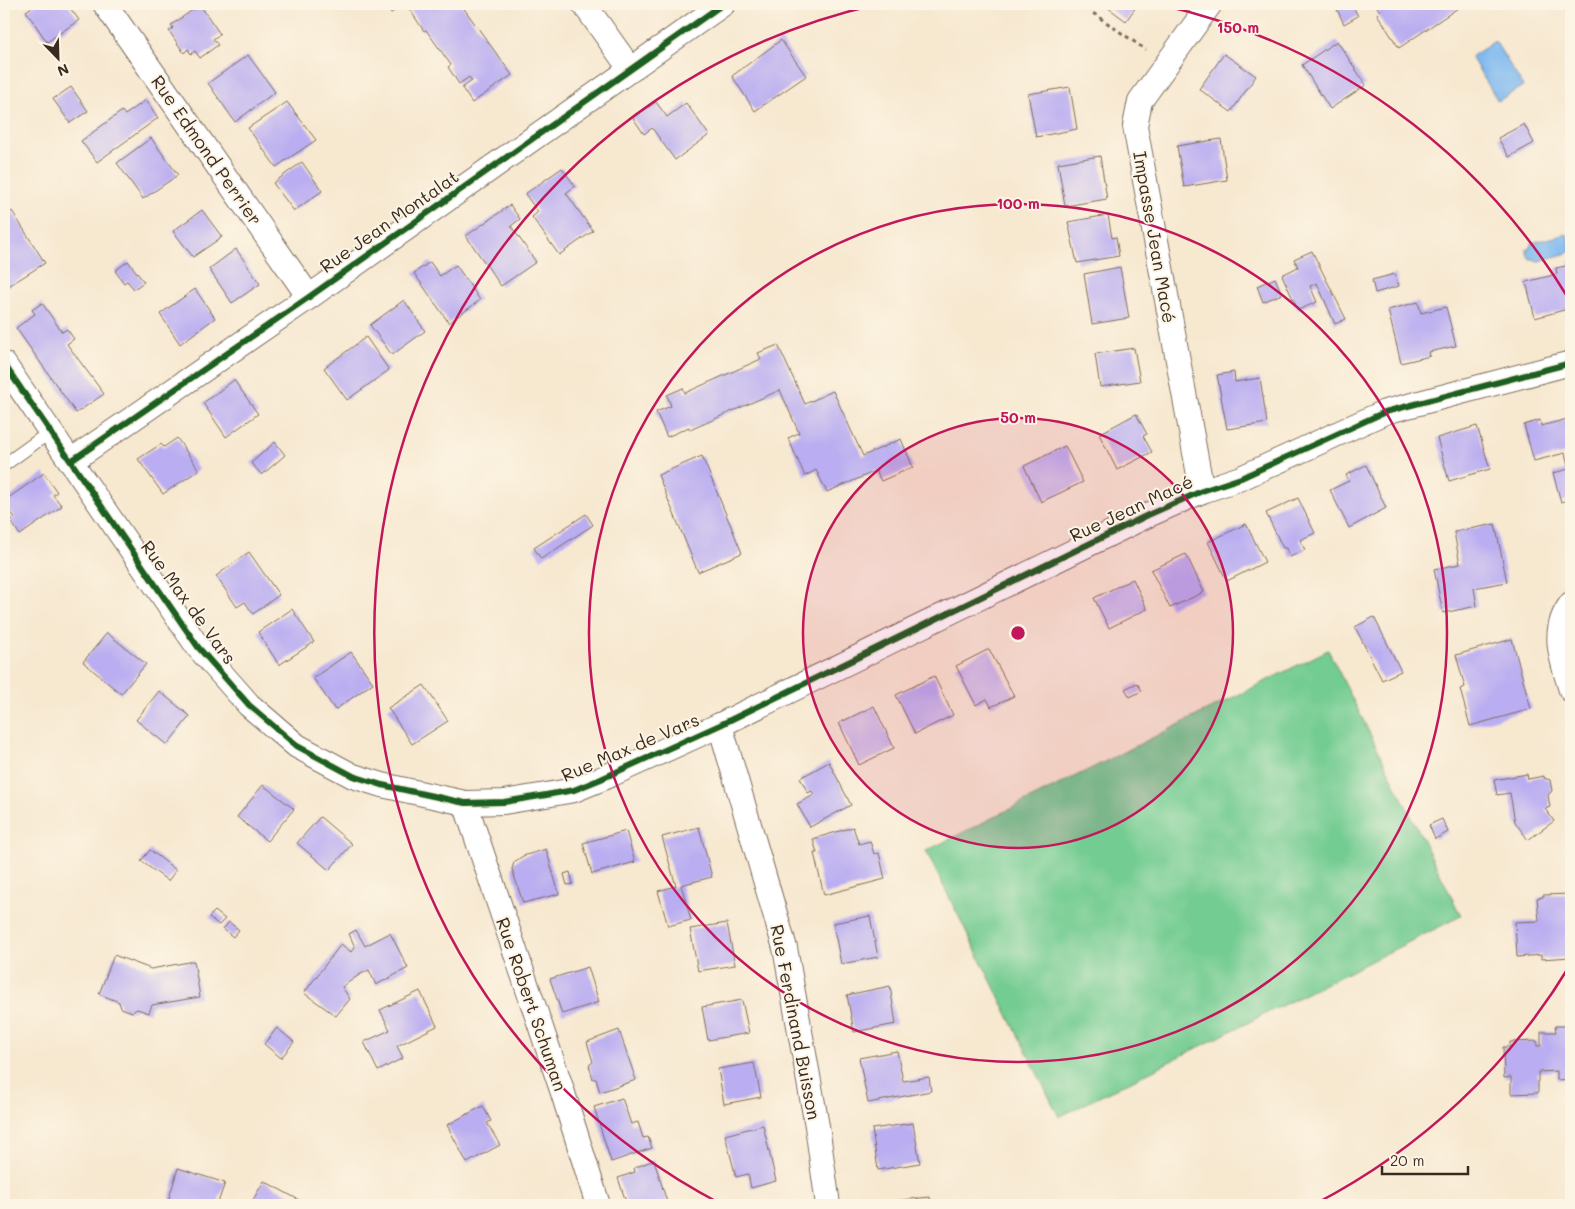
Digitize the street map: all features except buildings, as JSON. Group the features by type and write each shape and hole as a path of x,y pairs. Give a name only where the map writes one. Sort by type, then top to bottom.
{"street":[{"name":"Rue Edmond Perrier","path":"105,4 309,297"},
{"path":"584,4 630,70"},
{"name":"Rue Jean Montalat","path":"71,461 309,297 723,4"},
{"name":"Impasse Jean Macé","path":"1202,491 1135,126 1140,101 1210,4"},
{"name":"Rue Jean Macé","path":"720,725 1139,520 1202,491 1241,478 1385,412 1571,363"},
{"name":"Rue Max de Vars","path":"4,364 198,647 249,705 297,746 353,776 382,785 465,803 504,802 574,790 720,725"},
{"path":"1571,604 1567,609 1559,631 1560,652 1571,690"},
{"name":"Rue Ferdinand Buisson","path":"720,725 784,948 817,1126 828,1205"},
{"name":"Rue Robert Schuman","path":"465,803 562,1090 598,1205"}],"lane":[{"path":"4,465 49,430"}],"path":[{"path":"1080,4 1167,64"}],"green space":[{"path":"1328,650 1461,916 1059,1117 926,851"}],"water":[{"path":"1495,41 1523,86 1498,101 1471,57"},
{"path":"1567,234 1571,252 1536,262 1535,259 1530,259 1527,249 1531,246 1531,243"}],"cycle path":[{"path":"71,461 309,297 723,4"},
{"path":"4,364 198,647 249,705 297,746 353,776 382,785 465,803 504,802 574,790 720,725 1148,515 1202,491 1241,478 1385,412 1571,363"}]}
